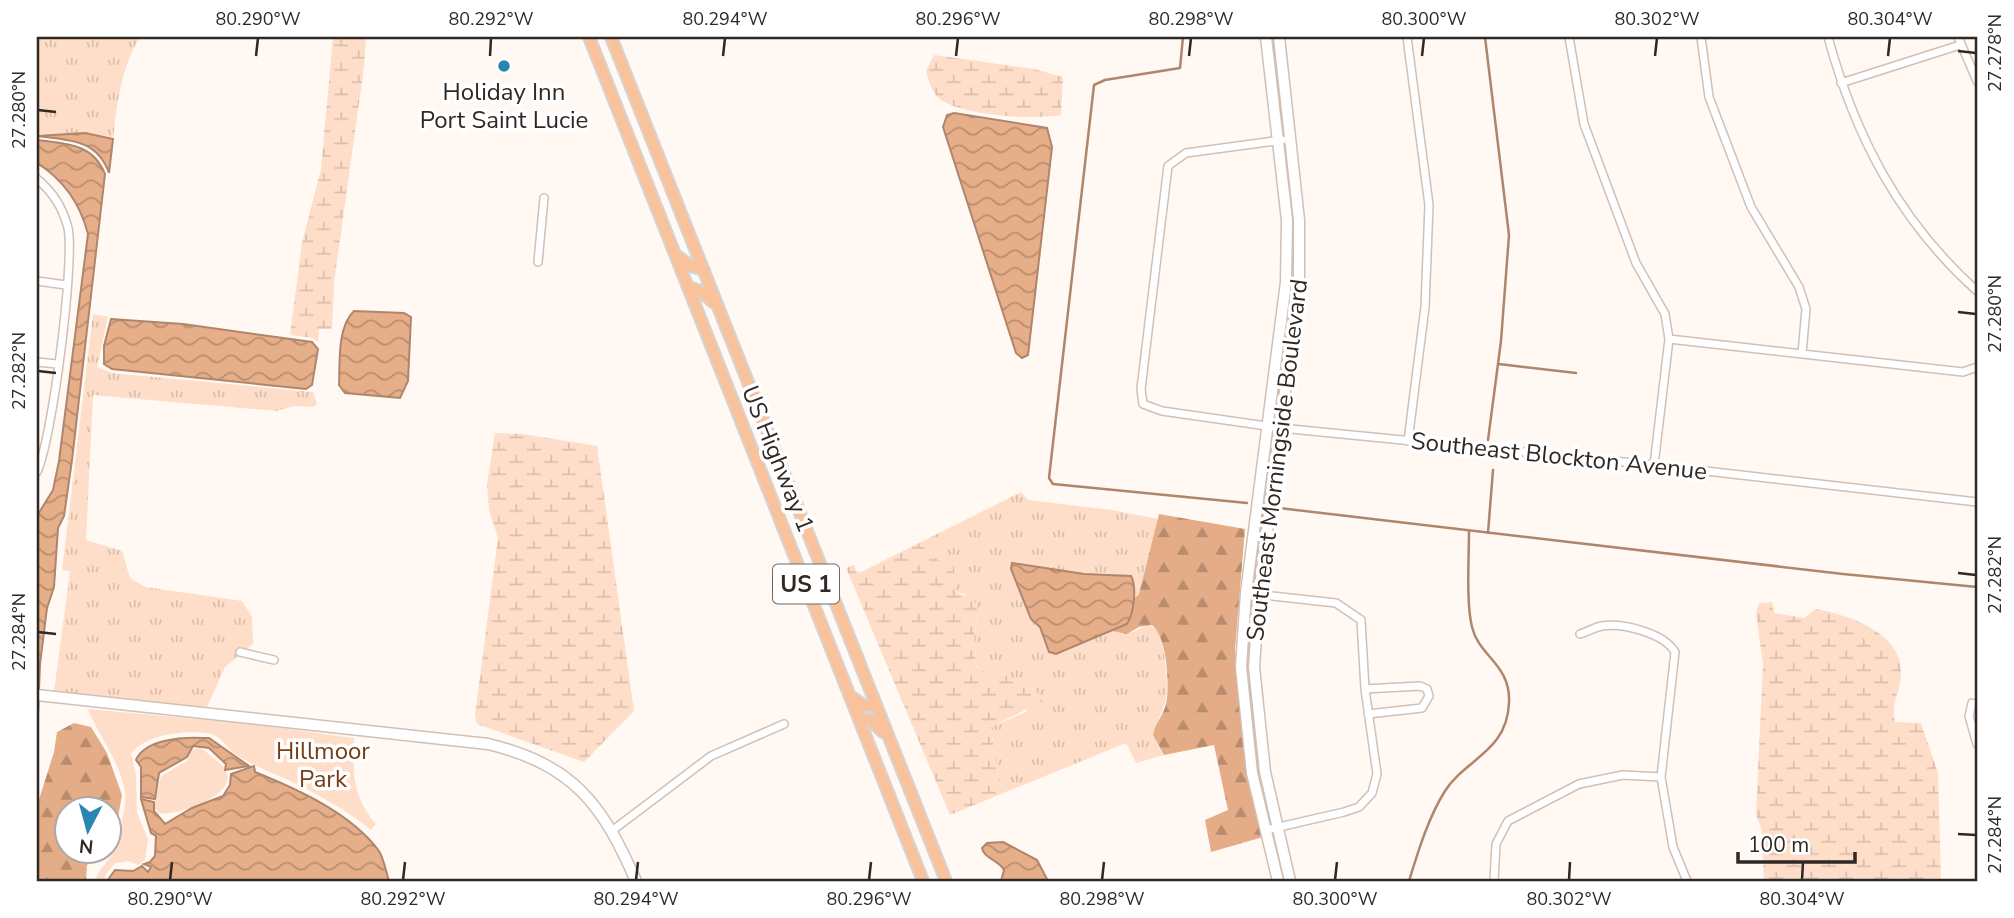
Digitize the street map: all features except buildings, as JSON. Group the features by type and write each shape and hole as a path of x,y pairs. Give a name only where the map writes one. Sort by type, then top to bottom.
{"main road":[{"name":"US Highway 1","path":"589,37 923,881"},
{"name":"US Highway 1","path":"611,37 946,881"},
{"path":"675,254 691,266 704,270"},
{"path":"688,287 701,291 717,304"},
{"path":"849,695 864,706 876,706"},
{"path":"858,717 870,720 888,736"}],"street":[{"name":"Southeast Morningside Boulevard","path":"1266,37 1287,220 1286,282 1246,593 1241,667 1252,774 1278,881"},
{"name":"Southeast Morningside Boulevard","path":"1279,37 1299,220 1299,284 1259,594 1254,667 1256,709 1265,772 1290,881"},
{"path":"1408,37 1429,205 1426,307 1408,441"},
{"path":"1569,37 1584,124 1636,263 1665,314 1669,340 1654,465"},
{"path":"1701,37 1709,97 1751,207 1799,287 1806,309 1802,353"},
{"path":"1828,37 1841,83 1866,147 1906,211 1960,276 1977,291"},
{"path":"1841,83 1959,41 1977,81"},
{"path":"1278,140 1290,139"},
{"name":"Southeast Blockton Avenue","path":"1278,140 1185,153 1168,166 1143,375 1143,404 1162,411 1281,428 1654,465 1977,502"},
{"path":"37,179 54,195 68,229 70,247 48,437 37,472"},
{"path":"538,262 544,198"},
{"path":"37,281 66,285"},
{"path":"1669,340 1963,372 1977,367"},
{"path":"37,362 57,364"},
{"path":"1246,593 1336,603 1349,609 1361,620 1365,689 1377,774 1372,793 1359,807 1266,830"},
{"path":"1580,635 1603,626 1656,634 1670,643 1675,652 1661,777 1672,847 1687,881"},
{"path":"240,652 274,660"},
{"path":"1365,689 1420,686 1427,689 1429,696 1422,708 1368,714"},
{"path":"39,695 488,744 530,757 561,774 592,802 613,830 636,881"},
{"path":"1972,703 1969,716 1977,744"},
{"path":"1244,710 1256,709"},
{"path":"613,830 711,756 784,724"},
{"path":"1493,881 1496,845 1508,821 1579,784 1622,775 1661,777"}],"green space":[{"path":"37,37 140,37 124,73 113,139 37,134"},
{"path":"333,37 366,37 334,283 332,329 319,329 318,342 313,338 290,335 302,243 321,169"},
{"path":"934,55 1034,69 1063,77 1061,115 1034,117 982,113 941,100 933,91 926,71"},
{"path":"93,314 108,317 97,367 112,373 313,392 317,404 313,407 294,406 276,411 93,395 86,540 122,551 130,578 145,587 242,601 252,617 253,644 225,667 206,709 54,692 70,571 62,570"},
{"path":"495,433 523,434 597,446 634,711 584,762 477,724 475,715 498,538 489,510 487,485"},
{"path":"1021,492 1028,500 1112,510 1158,519 1139,594 1115,615 1127,634 1149,625 1156,628 1160,634 1167,689 1155,737 1164,755 1136,763 1126,743 1006,792 998,775 991,727 1026,712 1035,689 1017,686 1008,675 987,673 976,665 974,634 977,621 965,594 955,591 949,562 939,561 919,543"},
{"path":"1159,514 1245,529 1235,649 1248,774 1263,837 1211,852 1205,820 1228,810 1214,745 1164,755 1153,735 1166,704 1168,686 1164,650 1157,631 1152,625 1139,627 1127,634 1103,629 1139,594"},
{"path":"919,543 939,561 949,562 954,567 955,591 975,601 978,614 974,634 976,666 987,673 1008,675 1017,686 1035,689 1043,701 991,727 998,775 1006,792 950,815 846,568 854,565 856,571 861,572"},
{"path":"1772,602 1774,613 1804,618 1816,609 1858,621 1872,628 1893,647 1901,674 1894,707 1895,722 1921,723 1938,773 1941,881 1764,881 1762,830 1756,815 1763,664 1756,613 1759,603"},
{"name":"Hillmoor Park","path":"88,709 252,724 354,738 353,762 358,794 376,824 371,830 318,795 241,758 215,735 191,732 168,734 147,741 131,753 136,775 137,813 148,839 145,860 138,865 129,861 122,862 125,792 119,770"},
{"path":"74,723 91,727 107,753 122,795 52,796 52,866 87,866 86,881 37,881 37,806 54,752 57,732"},
{"name":"Hillmoor Park","path":"199,748 227,772 227,782 220,792 194,807 159,813 154,807 161,776 187,761 192,750"},
{"name":"Hillmoor Park","path":"104,866 113,866 104,881 95,881"}],"water":[{"path":"954,113 1047,128 1052,147 1028,355 1022,358 1016,353 943,127 947,115"},
{"path":"85,133 113,139 109,173 104,162 89,147 71,140 37,136"},
{"path":"37,140 68,144 86,151 100,164 105,174 72,460 64,516 58,528 54,587 47,608 40,664 37,741 37,516 53,490 59,461 88,234 70,193 37,163"},
{"path":"354,311 404,313 411,317 408,381 400,398 345,393 339,385 342,336"},
{"path":"111,319 183,324 312,342 318,349 312,385 306,389 112,369 104,364 104,346"},
{"path":"1012,563 1084,574 1131,576 1133,607 1127,624 1056,654 1049,652 1040,627 1031,619 1011,569"},
{"path":"209,738 249,766 225,770 226,764 209,748 193,746 187,757 159,773 155,799 141,797 141,767 136,760 141,753 165,741"},
{"path":"254,766 255,772 305,794 354,825 379,851 389,881 107,881 115,870 133,871 142,866 148,872 151,867 144,864 155,856 156,836 151,833 141,799 154,802 154,811 165,824 192,808 223,796 230,785 231,774"},
{"path":"1003,842 1037,860 1048,881 1001,881 1004,870 985,855 982,848 987,843"}],"waterway":[{"path":"1183,37 1180,68 1105,80 1094,85 1049,478 1053,484 1247,503"},
{"path":"1485,37 1509,235 1501,341 1488,440"},
{"path":"1499,364 1576,373"},
{"path":"1488,533 1493,470"},
{"path":"1279,508 1843,574 1977,587"},
{"path":"1409,881 1439,801 1453,780 1484,753 1501,733 1509,703 1505,679 1481,646 1472,627 1468,593 1469,531"}],"place":[{"name":"Holiday Inn Port Saint Lucie","path":"504,66"}]}
